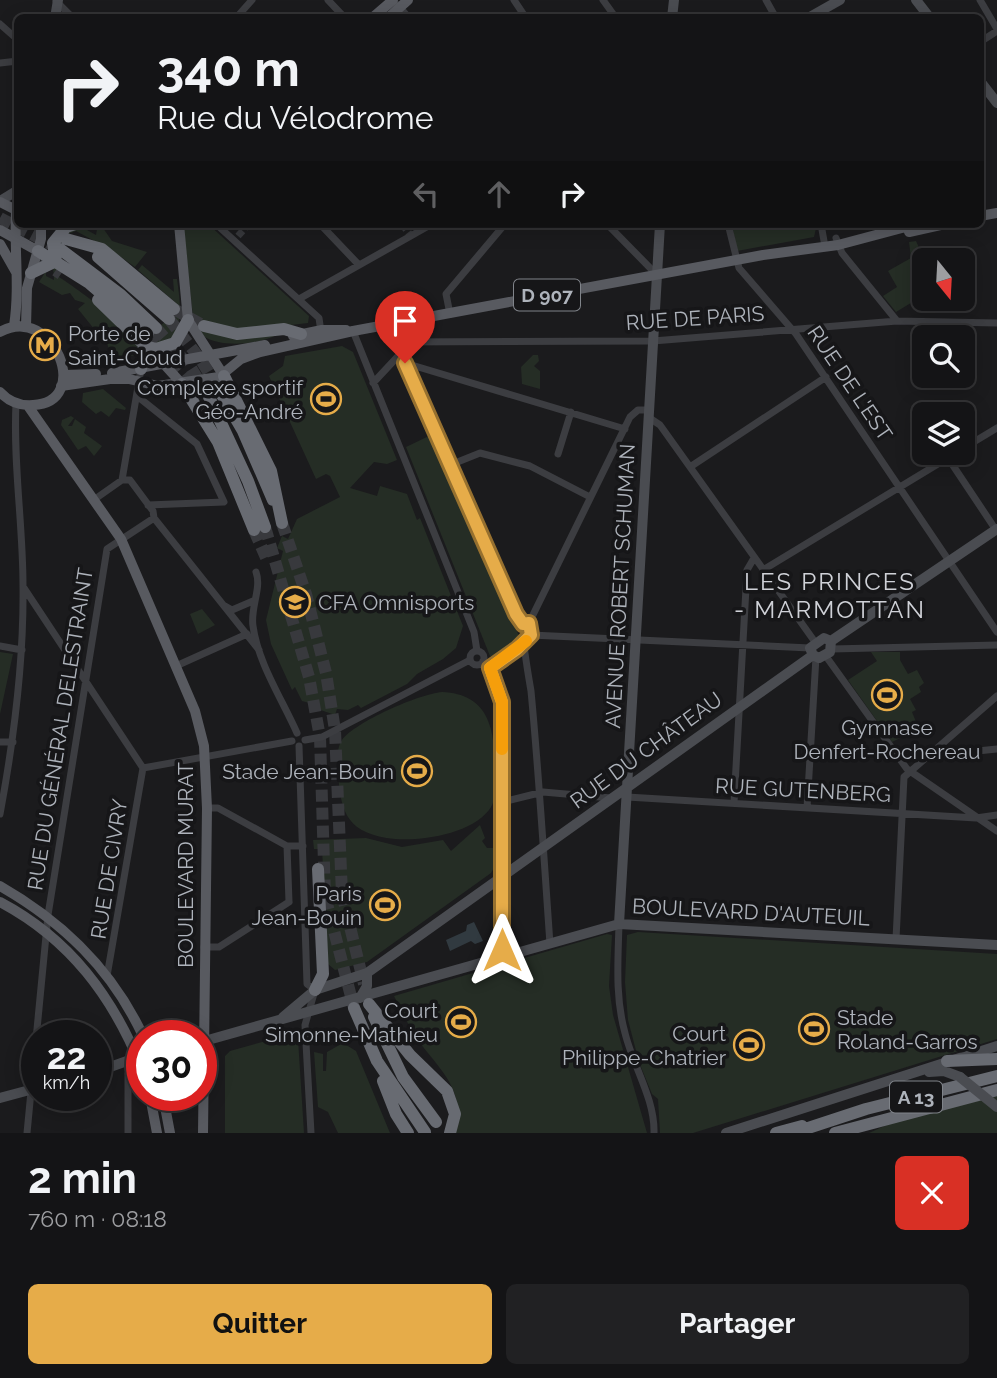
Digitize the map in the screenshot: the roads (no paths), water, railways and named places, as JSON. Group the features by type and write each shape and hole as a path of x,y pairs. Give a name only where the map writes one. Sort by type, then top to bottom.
{"highway":[{"path":"65,228 53,243 61,256 108,309 149,336 163,363"},
{"path":"38,251 103,260 171,314"},
{"path":"25,275 61,256"},
{"path":"61,256 121,295 156,349 175,343 188,320"},
{"path":"204,326 237,334 284,329 307,337"},
{"path":"140,375 149,336"},
{"path":"182,383 218,442 260,529 211,396 243,431 282,523 271,471 224,376"},
{"path":"315,990 323,974 318,869"},
{"path":"361,1004 396,1114 408,1133"},
{"path":"361,1004 399,1069 436,1122"},
{"path":"361,1004 447,1091 455,1114 450,1133"},
{"path":"947,1061 997,1059"},
{"path":"377,1061 425,1132"},
{"name":"A 13","path":"793,1133 843,1116 997,1076"},
{"name":"A 13","path":"835,1133 997,1090"},
{"path":"776,1133 843,1116"}],"main road":[{"path":"379,14 398,2"},
{"path":"16,228 15,238 27,288 26,327"},
{"path":"14,326 25,275 38,251 41,228"},
{"name":"D 907","path":"353,331 909,228"},
{"path":"179,229 188,320 224,376"},
{"path":"0,230 38,251"},
{"name":"D 907","path":"807,247 824,241 837,242"},
{"path":"0,244 25,275"},
{"path":"0,332 14,326 26,327 40,334 60,354 63,381 53,397 34,405 16,403 0,391"},
{"path":"140,375 158,386 224,376 242,359 321,330 353,331"},
{"path":"63,381 140,375 163,363 353,331"},
{"path":"163,363 182,383"},
{"name":"BOULEVARD MURAT","path":"34,405 45,427 121,539 197,719 205,755 207,808 203,1020"},
{"path":"0,886 48,915 107,976 133,1020"},
{"path":"0,902 46,932 79,962 99,986 126,1037"},
{"path":"152,1111 156,1133"},
{"path":"166,1111 170,1133"},
{"name":"BOULEVARD MURAT","path":"203,1111 203,1133"}],"street":[{"path":"239,14 251,0"},
{"path":"328,0 341,14"},
{"path":"815,14 839,0"},
{"path":"916,0 927,14"},
{"path":"981,0 997,30"},
{"path":"57,1 69,14"},
{"path":"0,24 14,36"},
{"path":"984,86 997,103"},
{"path":"222,228 236,238 319,318 321,330"},
{"path":"324,228 359,265"},
{"path":"299,299 425,228"},
{"path":"449,312 446,295 502,228"},
{"path":"611,228 657,276"},
{"name":"AVENUE ROBERT SCHUMAN","path":"619,924 660,228"},
{"name":"RUE DE L'EST","path":"729,228 736,260 744,275 792,329 997,632"},
{"path":"822,228 824,241"},
{"path":"837,242 897,321"},
{"name":"RUE DE PARIS","path":"396,342 653,341 897,321 997,323"},
{"path":"387,324 450,465 526,624 550,944"},
{"path":"353,331 474,632 477,651 483,655 483,661 490,668 502,702 502,957"},
{"path":"373,383 401,353"},
{"path":"405,363 625,429"},
{"path":"122,480 140,375"},
{"path":"690,467 826,377"},
{"path":"137,396 197,444 224,502 148,505"},
{"path":"0,814 13,742 22,650 23,587 16,403"},
{"path":"558,454 570,412"},
{"path":"526,624 633,413 649,414 660,425 820,650 911,772 997,831"},
{"path":"975,441 997,428"},
{"path":"450,465 480,453 530,466 590,497"},
{"path":"763,570 937,465"},
{"path":"953,465 997,530"},
{"path":"95,499 122,480 130,480 154,518 245,636 259,650"},
{"path":"121,539 154,518"},
{"name":"RUE DU CHÂTEAU","path":"367,973 820,650 997,530"},
{"name":"RUE DU GÉNÉRAL DELESTRAINT","path":"39,1020 48,915 107,549 121,539"},
{"path":"734,803 747,570 754,558"},
{"path":"256,572 259,583 253,601 253,630 299,742 307,984 335,1006"},
{"path":"23,587 144,768 205,755 322,737 470,660"},
{"path":"222,603 232,610 253,601"},
{"path":"176,666 253,630"},
{"path":"490,668 528,638 636,638 820,650 997,645"},
{"path":"0,646 22,650"},
{"path":"807,808 820,650"},
{"path":"470,660 471,653 477,651"},
{"path":"470,660 475,665 483,661"},
{"path":"896,939 904,777 997,696"},
{"path":"0,741 13,742"},
{"path":"943,744 948,754"},
{"path":"929,756 997,749"},
{"name":"RUE DE CIVRY","path":"107,976 144,768"},
{"path":"502,802 538,793 611,798"},
{"name":"RUE GUTENBERG","path":"627,797 976,818 997,815"},
{"path":"207,808 218,808 287,846 303,845"},
{"path":"287,846 289,902"},
{"path":"204,947 219,947 289,902 304,903"},
{"path":"619,924 617,986 621,1019 649,1101 654,1133"},
{"name":"BOULEVARD D'AUTEUIL","path":"282,1017 307,1014 335,1006 361,1004 387,990 619,924 997,945"},
{"path":"217,1037 282,1017 315,990 367,973"},
{"path":"367,973 387,990"},
{"path":"361,1004 367,986 367,973"},
{"path":"311,1133 306,1068 307,1014 315,990"},
{"path":"726,1133 997,1046"},
{"path":"907,1076 944,1071 960,1077 997,1107"},
{"path":"0,1098 21,1092"},
{"name":"RUE DU GÉNÉRAL DELESTRAINT","path":"27,1133 30,1111"},
{"path":"128,1111 128,1133"}],"tunnel":[{"path":"0,218 14,225"},
{"path":"19,228 60,249"},
{"path":"238,236 245,228"},
{"path":"405,228 411,236"},
{"path":"41,260 61,274"},
{"path":"174,309 204,326"},
{"path":"169,319 201,360 222,395"},
{"path":"156,328 191,368 209,397"},
{"path":"148,334 201,397"},
{"path":"282,523 306,594 326,673 335,730 342,894 364,984"},
{"path":"265,527 309,677 320,737 325,896 354,1008"},
{"path":"254,530 268,562"}],"place":[{"name":"Porte de Saint-Cloud","path":"45,345"},
{"name":"Complexe sportif Géo-André","path":"326,399"},
{"name":"CFA Omnisports","path":"295,602"},
{"name":"Gymnase Denfert-Rochereau","path":"887,695"},
{"name":"Stade Jean-Bouin","path":"417,771"},
{"name":"Paris Jean-Bouin","path":"385,905"},
{"name":"Court Simonne-Mathieu","path":"461,1022"},
{"name":"Stade Roland-Garros","path":"814,1029"},
{"name":"Court Philippe-Chatrier","path":"749,1045"}],"district":[{"name":"LES PRINCES - MARMOTTAN","path":"830,595"}]}
